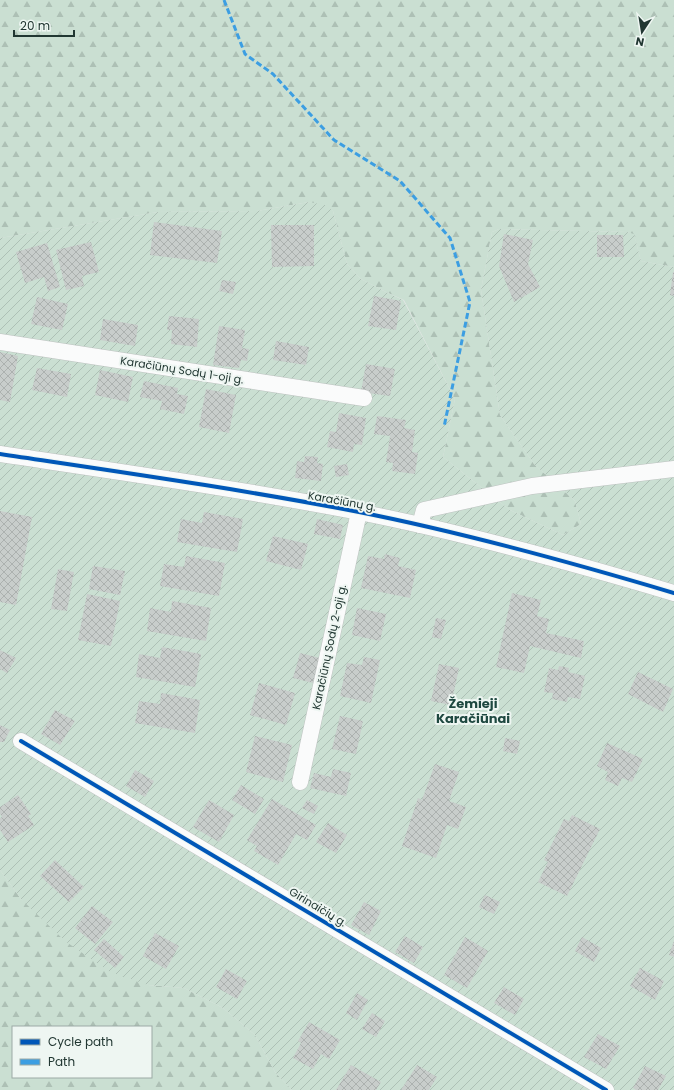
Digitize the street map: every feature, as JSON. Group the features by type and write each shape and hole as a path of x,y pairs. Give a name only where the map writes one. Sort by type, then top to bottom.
{"street":[{"name":"Karačiūnų Sodų 1-oji g.","path":"0,342 364,398"},
{"name":"Karačiūnų g.","path":"0,454 175,480 359,512 523,550 674,593"},
{"path":"420,525 424,510 439,506 532,486 674,469"},
{"name":"Karačiūnų Sodų 2-oji g.","path":"300,782 359,512"},
{"name":"Girinaičių g.","path":"21,741 606,1090"}],"green space":[{"path":"0,0 674,0 674,267 641,261 634,235 627,232 499,229 492,232 481,290 500,415 534,464 575,501 581,524 563,535 510,510 443,457 455,399 404,300 361,279 347,264 333,211 309,202 257,211 158,212 0,238"},
{"path":"309,202 325,205 333,211 347,264 361,279 403,300 455,399 443,457 510,510 563,535 581,524 575,501 534,464 500,415 481,290 492,232 499,229 627,232 634,234 641,261 674,267 674,1090 292,1090 275,1072 255,1035 223,1008 184,988 148,985 110,972 65,941 21,899 0,870 0,238 158,212 257,211"},
{"path":"0,870 21,899 148,985 184,988 223,1008 255,1035 275,1072 292,1090 0,1090"}],"building":[{"path":"154,222 222,231 217,263 150,255"},
{"path":"271,225 314,225 314,266 272,267"},
{"path":"504,234 533,240 528,264 540,287 514,302 499,266"},
{"path":"597,235 623,235 624,257 597,257"},
{"path":"91,242 99,272 82,276 84,286 66,290 56,250"},
{"path":"47,243 60,287 48,291 44,277 25,283 16,252"},
{"path":"674,272 674,296 670,295"},
{"path":"222,280 236,282 233,294 219,291"},
{"path":"374,296 401,301 396,330 368,326"},
{"path":"37,297 68,304 62,330 31,324"},
{"path":"169,316 199,319 197,347 171,344 172,330 167,330"},
{"path":"103,319 138,325 135,346 100,340"},
{"path":"219,326 245,330 242,348 249,349 247,361 241,360 239,368 213,365"},
{"path":"276,341 309,347 306,365 273,360"},
{"path":"0,352 18,356 10,402 0,400"},
{"path":"366,364 395,369 390,396 361,392"},
{"path":"37,368 71,374 67,397 32,390"},
{"path":"100,370 133,377 128,402 95,395"},
{"path":"144,381 178,388 177,394 188,396 184,414 160,409 162,401 140,397"},
{"path":"206,389 236,395 229,433 199,427"},
{"path":"339,413 366,418 362,445 354,444 353,452 327,447 330,431 336,432"},
{"path":"377,416 406,420 404,428 415,430 412,452 418,453 415,474 392,471 393,463 386,462 390,436 374,434"},
{"path":"305,456 318,457 317,463 323,464 321,481 295,478 297,461 304,462"},
{"path":"347,464 349,475 336,477 334,466"},
{"path":"0,511 32,517 16,605 0,602"},
{"path":"204,512 243,519 237,552 177,542 181,519 202,523"},
{"path":"317,519 343,525 340,539 314,534"},
{"path":"273,536 308,544 301,570 266,561"},
{"path":"385,554 400,558 398,566 416,570 410,598 361,588 368,556 384,559"},
{"path":"186,556 225,563 219,596 160,586 164,564 184,567"},
{"path":"93,566 125,571 120,595 89,589"},
{"path":"58,569 74,572 67,611 51,609"},
{"path":"512,593 541,600 537,616 549,619 546,633 584,641 581,658 530,646 524,673 496,667"},
{"path":"87,594 120,601 111,646 78,640"},
{"path":"172,601 211,608 206,641 147,631 150,608 171,612"},
{"path":"357,608 386,614 380,641 352,635"},
{"path":"436,618 446,620 441,639 432,637"},
{"path":"162,647 201,654 195,687 136,677 139,654 160,658"},
{"path":"0,650 16,658 7,673 0,669"},
{"path":"300,653 320,658 313,683 293,678"},
{"path":"364,657 380,660 371,703 340,696 347,663 362,665"},
{"path":"439,664 459,668 451,705 431,701"},
{"path":"559,666 569,668 568,672 585,676 580,699 568,697 567,702 552,699 553,693 544,692 549,668 558,670"},
{"path":"638,672 673,689 663,712 628,694"},
{"path":"259,683 295,693 286,725 250,715"},
{"path":"161,693 200,700 195,733 135,723 139,701 160,704"},
{"path":"55,710 75,721 60,745 41,734"},
{"path":"340,716 363,721 356,754 332,749"},
{"path":"0,725 10,730 4,742 0,742"},
{"path":"255,736 292,745 283,782 246,772"},
{"path":"505,738 520,741 517,754 503,751"},
{"path":"607,743 643,759 632,782 622,778 618,786 605,780 608,772 597,766"},
{"path":"435,764 459,772 449,801 466,807 458,829 447,825 436,858 402,846 418,798 422,800"},
{"path":"333,769 351,773 346,796 310,788 314,773 331,777"},
{"path":"135,770 154,781 145,797 126,786"},
{"path":"241,785 264,799 255,814 232,800"},
{"path":"18,795 31,814 28,816 34,825 8,842 0,830 0,818 2,817 0,814 0,807"},
{"path":"272,799 316,825 307,840 296,834 278,865 254,851 257,846 247,840"},
{"path":"209,800 234,815 219,842 193,827"},
{"path":"307,800 318,806 314,814 302,808"},
{"path":"572,815 600,829 567,896 538,882 548,862 544,860 564,819 569,821"},
{"path":"328,823 347,835 336,853 316,842"},
{"path":"55,860 84,887 69,902 40,876"},
{"path":"485,895 500,902 494,914 479,907"},
{"path":"364,902 381,911 369,935 351,925"},
{"path":"92,906 113,922 95,944 75,928"},
{"path":"155,933 179,946 166,969 143,956"},
{"path":"405,936 423,947 414,963 395,952"},
{"path":"465,937 488,951 467,988 444,975"},
{"path":"582,937 601,948 594,962 575,951"},
{"path":"104,939 124,957 115,968 94,950"},
{"path":"674,941 674,957 669,955"},
{"path":"640,968 664,981 655,1000 630,986"},
{"path":"226,969 247,981 237,999 216,987"},
{"path":"504,987 524,999 515,1015 494,1003"},
{"path":"357,993 368,1000 357,1020 346,1013"},
{"path":"372,1013 385,1021 376,1037 362,1029"},
{"path":"309,1022 340,1040 329,1059 321,1054 313,1069 293,1058 301,1043 298,1041"},
{"path":"598,1034 620,1046 606,1069 584,1057"},
{"path":"351,1065 381,1082 376,1090 336,1090"},
{"path":"417,1065 437,1077 429,1090 401,1090"},
{"path":"645,1066 666,1076 658,1090 636,1090 633,1088"}],"marked path":[{"path":"224,0 245,54 273,74 334,140 400,181 450,238 470,302 444,427"}],"cycle path":[{"path":"0,454 225,488 399,520 517,549 674,593"},
{"path":"21,741 606,1090"}],"district":[{"name":"Žemieji Karačiūnai","path":"473,710"}]}
